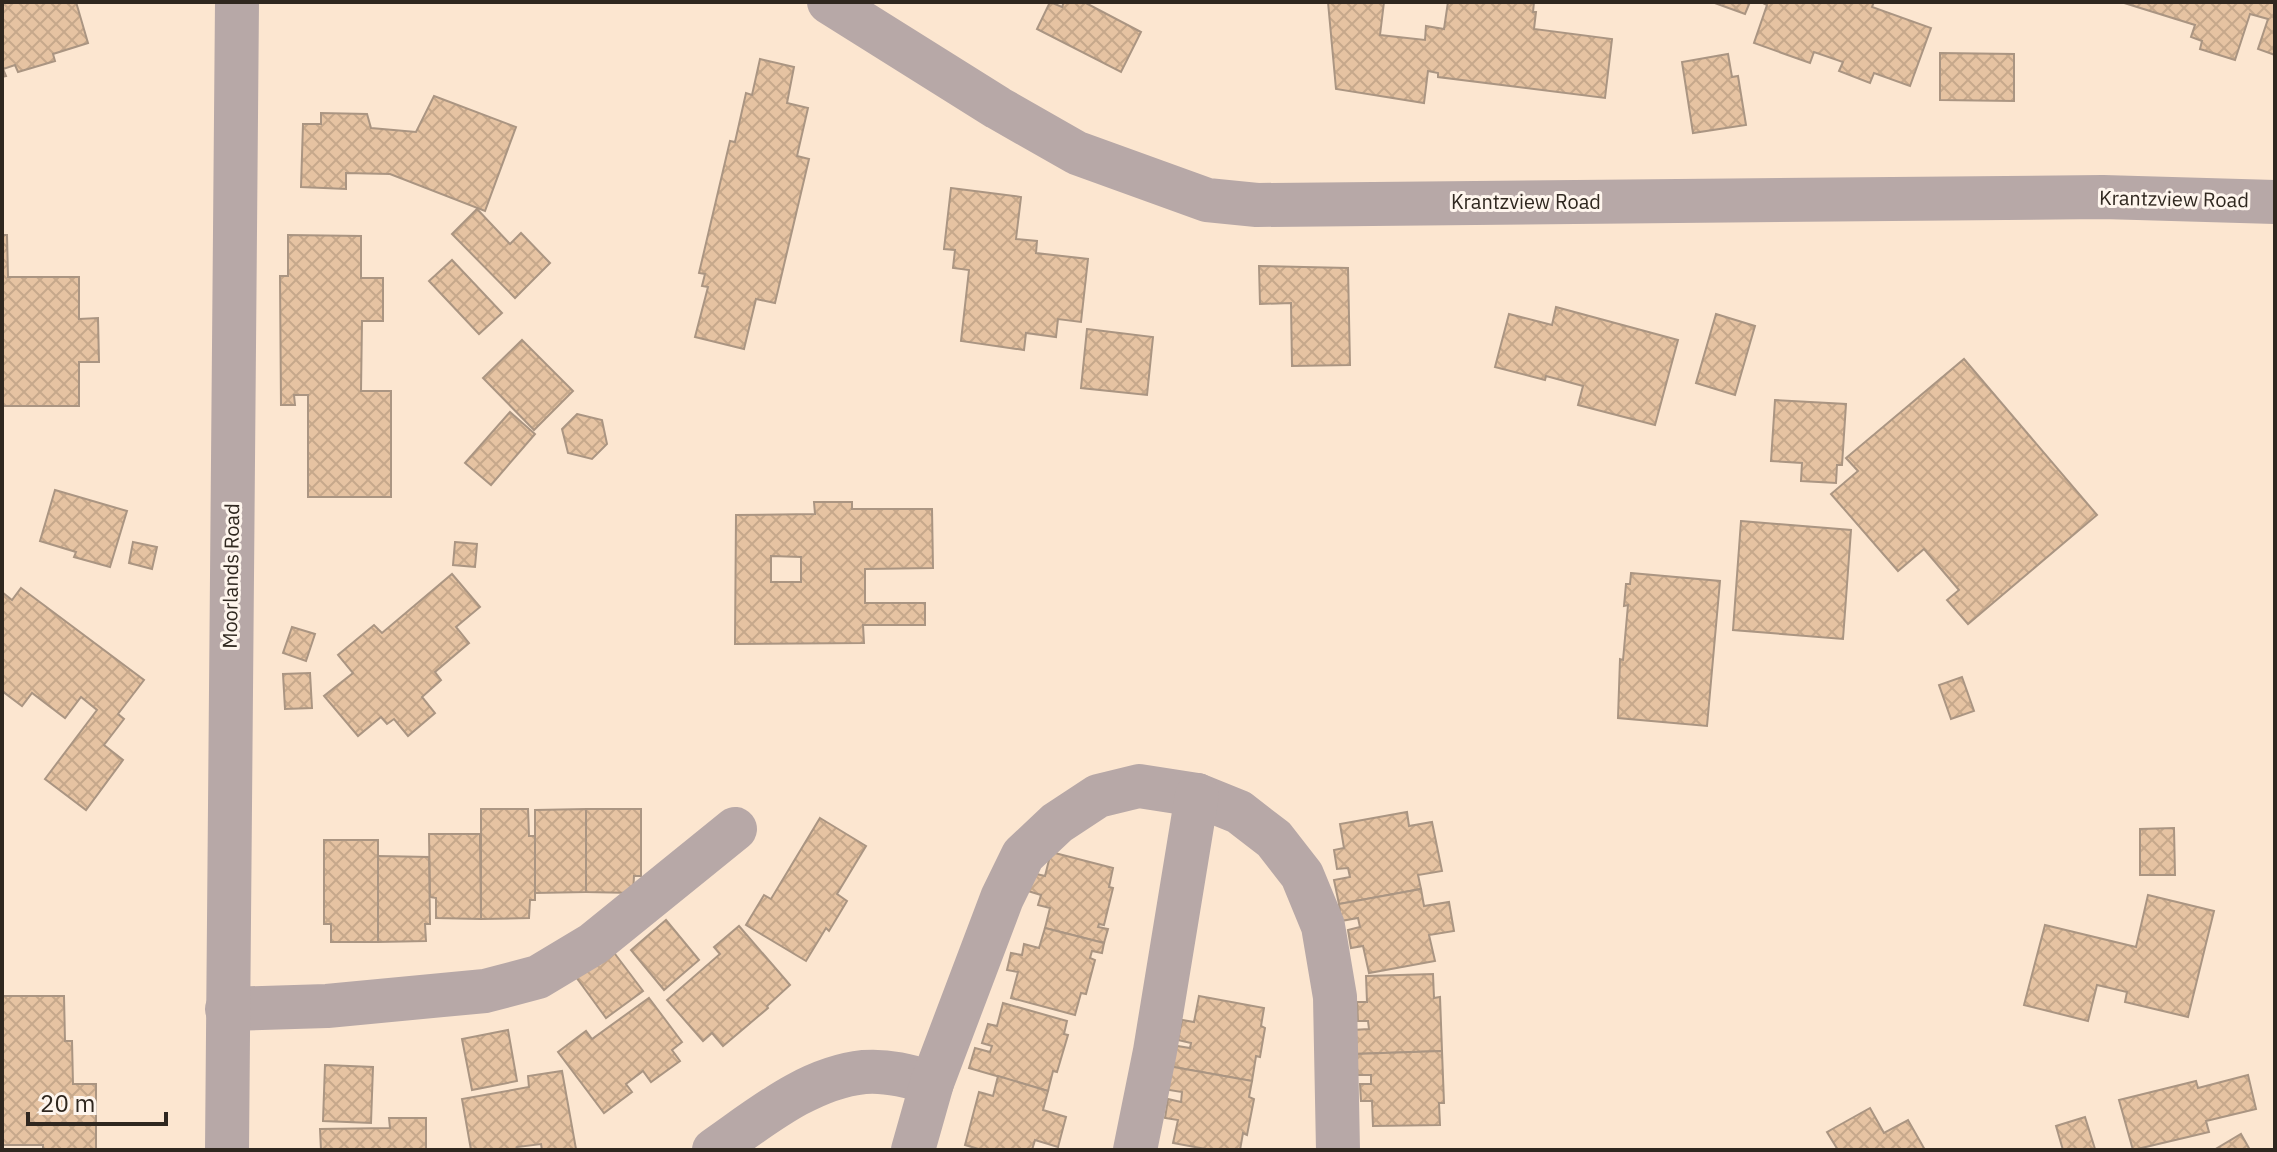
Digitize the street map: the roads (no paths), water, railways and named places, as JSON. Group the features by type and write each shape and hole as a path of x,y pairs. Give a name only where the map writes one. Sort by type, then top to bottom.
{"street":[{"name":"Moorlands Road","path":"227,1150 237,2"},
{"name":"Krantzview Road","path":"829,2 998,108 1077,153 1207,200 1257,205 2103,197 2275,202"},
{"path":"913,1150 932,1083 1002,898 1023,855 1057,823 1098,796 1139,786 1197,795 1239,812 1274,839 1302,875 1323,926 1335,997 1338,1150"},
{"path":"1135,1150 1155,1051 1197,795"},
{"path":"227,1009 327,1006 485,991 538,977 593,944 735,829"},
{"path":"714,1150 789,1098 822,1083 863,1072 900,1074 932,1083"}]}
